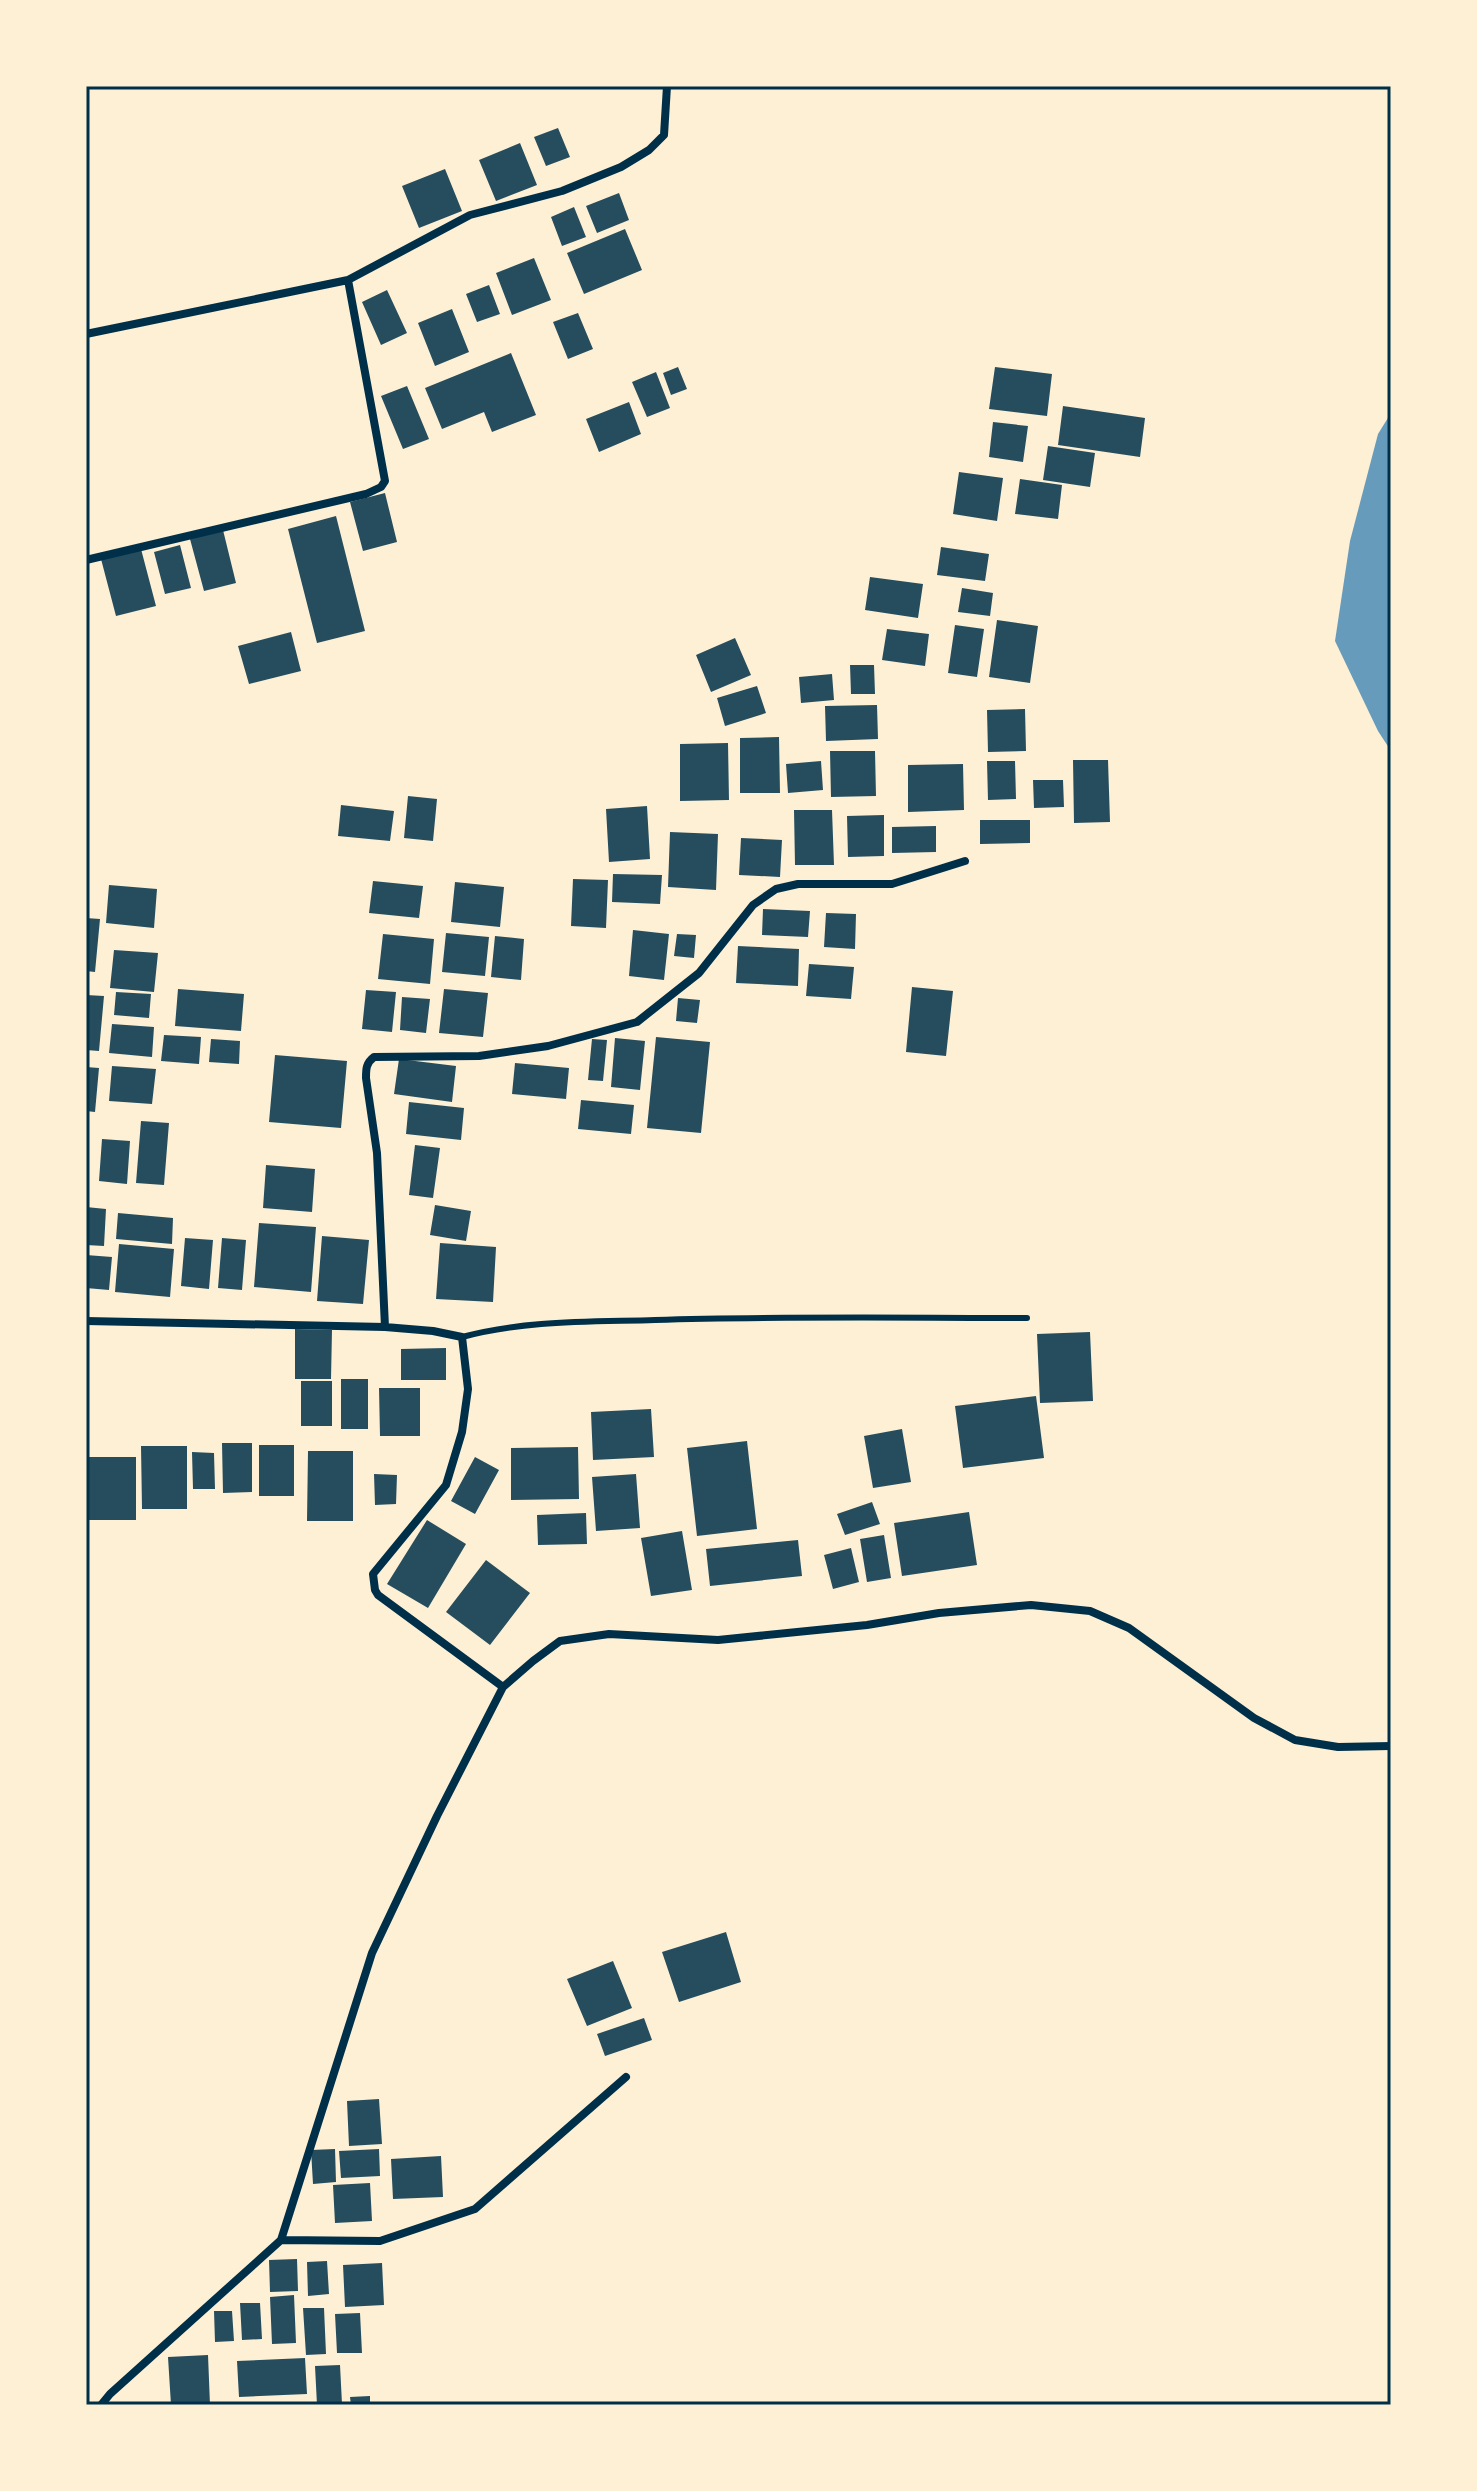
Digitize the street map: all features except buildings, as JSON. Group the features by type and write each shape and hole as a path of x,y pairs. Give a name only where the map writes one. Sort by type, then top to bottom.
{"street":[{"path":"86,334 348,280 470,215 562,191 621,167 649,150 664,135 667,86"},
{"path":"86,560 366,494 381,487 385,475 348,280"},
{"path":"385,1327 377,1153 366,1078 370,1060 374,1057 479,1056 548,1046 637,1022 699,973 753,905 776,889 798,884 892,884 965,861"},
{"path":"86,1321 385,1327 462,1337 468,1389 462,1432 446,1485 373,1574 373,1582 378,1595 503,1687"},
{"path":"101,2405 281,2240 372,1953 503,1687 560,1641 609,1634 718,1640 1031,1605 1090,1611 1129,1628 1243,1711 1295,1740 1338,1747 1391,1746"},
{"path":"281,2240 380,2241 475,2209 626,2077"}],"lane":[{"path":"462,1337 494,1328 565,1323 702,1319 1027,1318"}],"water":[{"path":"1391,413 1391,751 1378,731 1335,641 1350,541 1378,434"}]}
